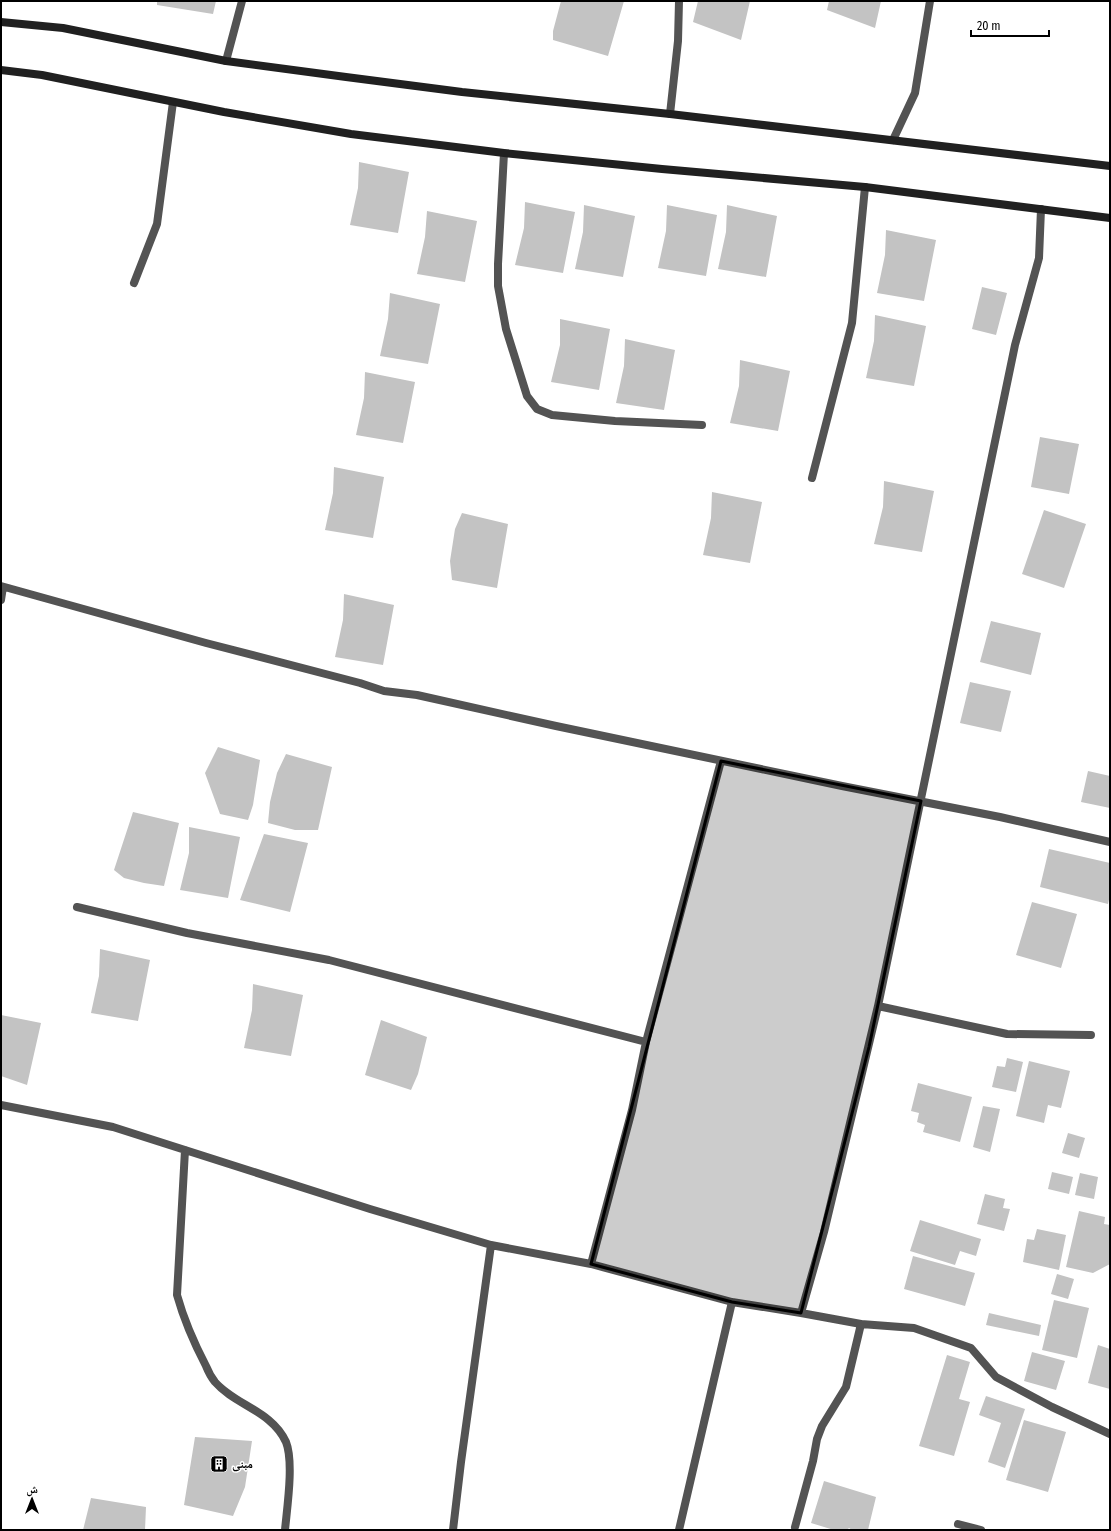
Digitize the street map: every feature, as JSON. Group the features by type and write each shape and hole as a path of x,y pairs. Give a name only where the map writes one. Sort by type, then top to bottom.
{"main road":[{"path":"1,22 63,28 226,61 454,91 670,114 1110,166"},
{"path":"1,70 42,75 173,102 351,134 504,153 662,169 865,186 1110,218"}],"street":[{"path":"226,61 242,1"},
{"path":"670,114 678,42 679,1"},
{"path":"893,140 915,93 930,1"},
{"path":"134,282 157,224 173,102"},
{"path":"504,153 498,286 506,329 527,396 537,409 552,415 615,421 702,425"},
{"path":"812,478 852,323 865,186"},
{"path":"801,1313 824,1232 878,1006 1015,345 1039,258 1042,209"},
{"path":"1,600 2,587 198,641 360,683 384,691 417,695 721,761 1000,817 1110,842"},
{"path":"591,1264 632,1110 646,1042 721,761"},
{"path":"77,907 187,933 329,960 646,1042"},
{"path":"878,1006 1007,1034 1090,1035"},
{"path":"1,1105 113,1127 370,1209 491,1245 591,1264 732,1302 861,1324 914,1328 971,1348 996,1377 1052,1407 1110,1434"},
{"path":"185,1150 177,1295 183,1316 197,1349 214,1381 229,1394 254,1409 267,1419 279,1431 286,1443 290,1464 285,1530"},
{"path":"453,1530 491,1245"},
{"path":"679,1530 732,1302"},
{"path":"795,1527 813,1461 817,1439 822,1426 833,1411 846,1387 861,1324"},
{"path":"958,1524 981,1530"}],"highlighted area":[{"path":"721,761 921,801 869,1047 801,1313 732,1302 591,1264"}],"building":[{"path":"157,1 216,1 213,14 157,5"},
{"path":"561,1 624,1 608,56 553,40 553,31"},
{"path":"698,1 750,1 741,40 693,22"},
{"path":"829,1 881,1 875,28 827,10"},
{"path":"359,162 409,172 398,233 350,225 358,188"},
{"path":"525,202 575,212 563,273 515,265 524,228"},
{"path":"584,205 635,216 623,277 575,269 583,232"},
{"path":"667,205 717,215 706,276 658,268 666,231"},
{"path":"727,205 777,216 766,277 718,269 726,232"},
{"path":"427,211 477,221 465,282 417,274 425,237"},
{"path":"886,230 936,240 924,301 877,293 885,255"},
{"path":"982,287 1007,293 996,335 972,329"},
{"path":"390,293 440,304 428,364 380,356 388,319"},
{"path":"875,315 926,326 914,386 866,378 874,341"},
{"path":"560,319 610,329 599,390 551,382 560,345"},
{"path":"625,339 675,350 664,410 616,403 624,366"},
{"path":"740,360 790,371 778,431 730,423 739,386"},
{"path":"365,372 415,382 403,443 356,435 364,398"},
{"path":"1040,437 1079,444 1069,494 1031,487"},
{"path":"334,467 384,477 373,538 325,530 333,493"},
{"path":"884,481 934,491 922,552 874,544 883,507"},
{"path":"712,492 762,502 750,563 703,555 711,518"},
{"path":"1044,510 1086,524 1064,588 1022,574"},
{"path":"462,513 508,524 497,588 452,580 450,561 455,529"},
{"path":"344,594 394,605 383,665 335,657 343,620"},
{"path":"991,621 1041,633 1031,675 980,662"},
{"path":"970,682 1011,691 1001,732 960,723"},
{"path":"218,747 260,760 253,805 248,820 220,814 205,773"},
{"path":"286,754 332,767 318,830 295,830 268,823 270,802 277,773"},
{"path":"1088,771 1110,776 1110,808 1081,802"},
{"path":"133,812 179,823 164,886 124,878 114,870"},
{"path":"189,827 240,837 228,898 180,890 189,853"},
{"path":"264,834 308,843 290,912 240,900"},
{"path":"1049,849 1110,863 1110,895 1108,904 1040,887"},
{"path":"1032,902 1077,914 1061,968 1016,955"},
{"path":"100,949 150,960 138,1021 91,1013 99,976"},
{"path":"253,984 303,995 291,1056 244,1048 252,1010"},
{"path":"1,1015 41,1023 27,1085 1,1076"},
{"path":"381,1020 427,1037 418,1074 411,1090 365,1075"},
{"path":"1007,1058 1023,1062 1016,1092 992,1087 997,1066 1005,1067"},
{"path":"1029,1061 1070,1071 1061,1108 1048,1105 1044,1123 1016,1116"},
{"path":"918,1083 972,1097 960,1142 923,1132 925,1125 917,1122 919,1113 911,1111"},
{"path":"983,1106 1000,1109 990,1152 973,1147"},
{"path":"1068,1133 1085,1138 1079,1158 1062,1153"},
{"path":"1052,1172 1073,1177 1069,1194 1048,1189"},
{"path":"1080,1173 1098,1177 1094,1199 1075,1195"},
{"path":"985,1194 1005,1199 1003,1208 1010,1209 1004,1231 977,1224"},
{"path":"1079,1211 1105,1217 1104,1224 1110,1225 1110,1264 1093,1273 1066,1267"},
{"path":"920,1220 981,1239 976,1256 960,1251 955,1265 910,1251"},
{"path":"1037,1229 1066,1235 1059,1270 1023,1262 1027,1239 1034,1240"},
{"path":"913,1256 975,1273 965,1306 904,1289"},
{"path":"1057,1274 1074,1279 1068,1299 1051,1294"},
{"path":"1054,1300 1089,1308 1077,1358 1042,1350"},
{"path":"989,1313 1041,1325 1039,1336 986,1325"},
{"path":"1098,1345 1110,1349 1110,1389 1088,1383"},
{"path":"1032,1352 1065,1361 1056,1390 1024,1381"},
{"path":"947,1355 970,1362 959,1399 970,1402 954,1456 919,1446"},
{"path":"986,1396 1025,1409 1005,1468 988,1462 1001,1423 979,1415"},
{"path":"1024,1420 1066,1432 1048,1492 1006,1480"},
{"name":"مبنى","path":"195,1437 252,1441 245,1487 233,1516 184,1505"},
{"path":"824,1481 876,1497 868,1530 852,1530 849,1528 847,1530 834,1530 811,1523"},
{"path":"91,1498 146,1507 145,1530 83,1530"}],"place":[{"name":"مبنى","path":"219,1464"}]}
